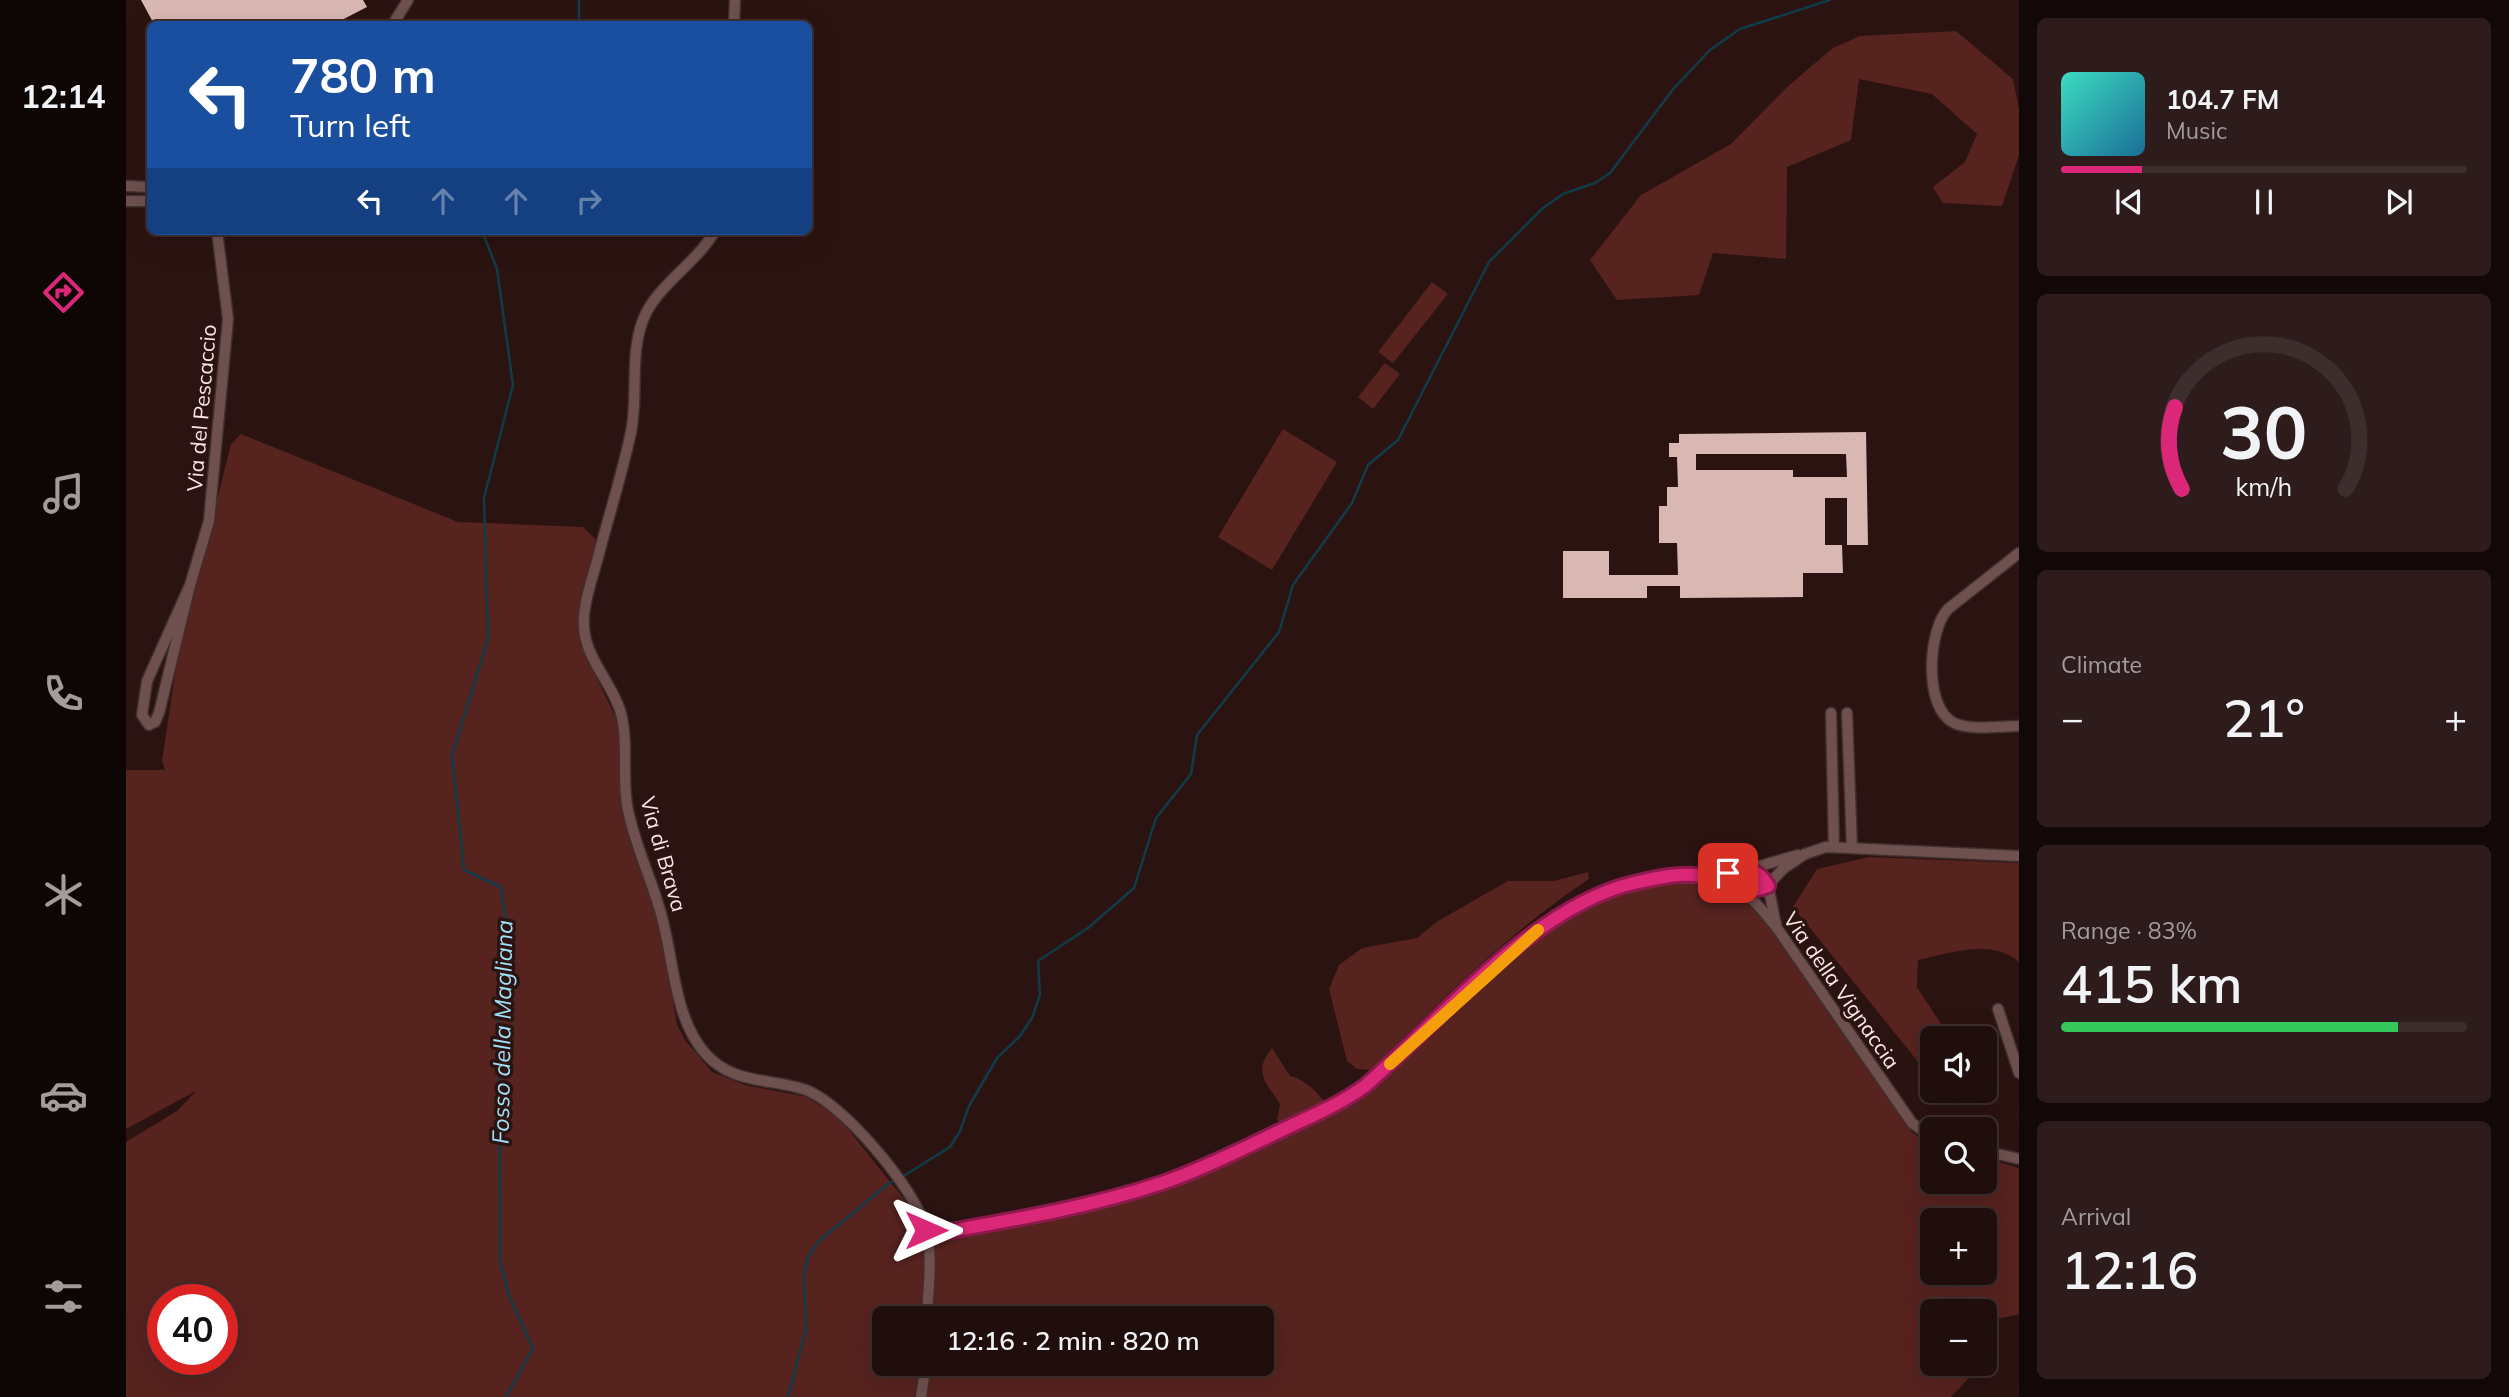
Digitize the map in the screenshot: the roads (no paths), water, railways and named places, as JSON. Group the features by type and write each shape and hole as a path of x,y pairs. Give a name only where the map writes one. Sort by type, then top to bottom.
{"street":[{"path":"395,21 408,0"},
{"path":"734,21 735,0"},
{"path":"126,186 147,187"},
{"path":"126,201 147,201"},
{"name":"Via del Pescaccio","path":"190,585 145,685 142,715 149,725 155,722 159,713 190,585 209,521 228,329 228,304 218,235"},
{"name":"Via di Brava","path":"712,235 704,248 655,299 640,327 636,348 632,428 586,599 585,637 591,658 619,708 627,804 665,925 680,1000 693,1036 714,1062 729,1072 749,1080 804,1089 828,1102 850,1121 901,1184 920,1215 928,1235 928,1306"},
{"path":"2019,553 1948,608 1941,617 1934,635 1934,693 1941,712 1958,724 2019,726"},
{"path":"1831,713 1834,847"},
{"path":"1847,713 1852,848"},
{"path":"1707,876 1749,869 1834,847 2019,856"},
{"path":"1749,869 1742,879 1743,892 1768,886 1784,868 1805,854"},
{"path":"1749,869 1760,874 1768,886 1777,928"},
{"name":"Via della Vignaccia","path":"928,1235 1127,1193 1166,1181 1244,1148 1365,1086 1515,948 1552,920 1623,886 1674,877 1707,876 1743,892 1777,928 1912,1123 1920,1129"},
{"path":"1998,1009 2019,1073"},
{"path":"1997,1154 2019,1159"},
{"path":"920,1397 924,1376"}],"waterway":[{"name":"Fosso della Magliana","path":"579,0 579,21"},
{"path":"902,1177 950,1147 960,1131 969,1106 997,1058 1020,1036 1032,1018 1040,995 1038,961 1088,928 1134,888 1156,818 1191,774 1197,735 1279,632 1293,585 1352,503 1368,465 1398,440 1489,262 1543,208 1563,194 1595,183 1610,173 1674,88 1710,50 1740,29 1830,0"},
{"name":"Fosso della Magliana","path":"484,235 497,269 513,385 484,498 488,639 452,755 464,870 501,887 508,934 499,1011 500,1261 509,1296 533,1348 506,1397"},
{"path":"788,1397 806,1329 804,1273 808,1257 819,1241 896,1180"}]}
